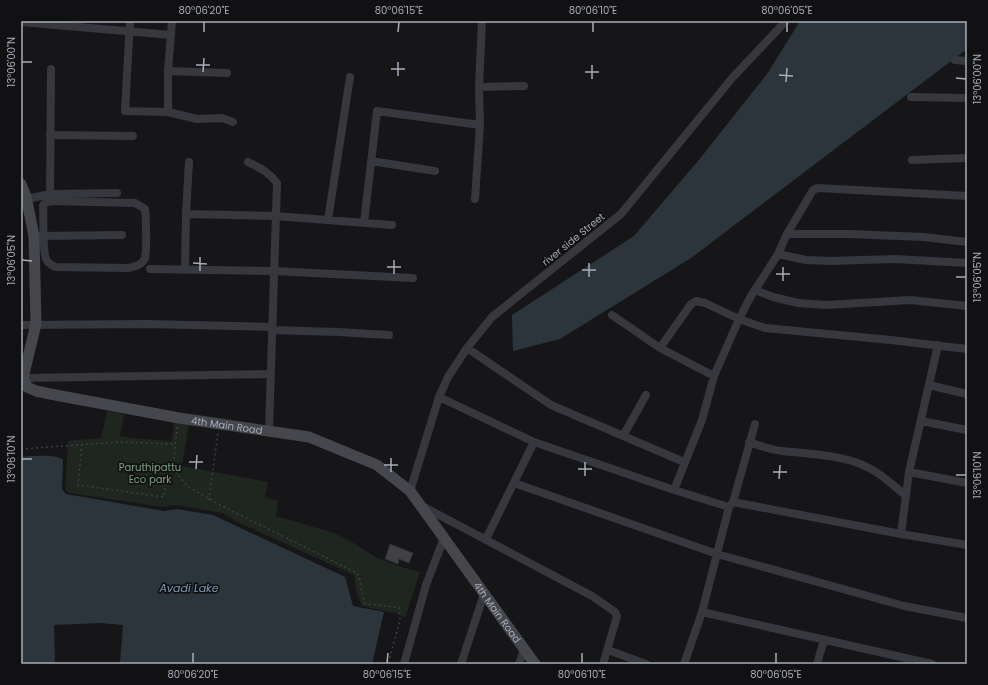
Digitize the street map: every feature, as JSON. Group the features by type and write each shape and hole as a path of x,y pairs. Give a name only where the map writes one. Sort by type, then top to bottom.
{"main road":[{"path":"21,184 39,236 36,324 23,378"},
{"name":"4th Main Road","path":"23,378 26,387 36,391 87,402 219,425 270,430 309,437 377,465 410,491 535,664"}],"street":[{"path":"130,21 125,111 168,112 197,119 222,118 233,122"},
{"path":"168,112 168,71 172,21"},
{"path":"475,199 480,124 479,87 482,21"},
{"name":"river side Street","path":"410,491 439,397 448,377 467,348 492,316 621,214 733,76 786,21"},
{"path":"21,22 171,35"},
{"path":"955,60 967,61"},
{"path":"50,194 51,69"},
{"path":"168,71 227,73"},
{"path":"328,220 350,77"},
{"path":"479,87 524,86"},
{"path":"911,98 967,98"},
{"path":"364,223 376,111 480,124"},
{"path":"50,135 134,136"},
{"path":"912,160 967,158"},
{"path":"371,161 435,171"},
{"path":"186,269 186,214 189,162"},
{"path":"248,162 264,169 277,183 270,430"},
{"path":"674,490 702,420 714,376 739,319 814,190 817,188 967,196"},
{"path":"27,199 50,194 117,193"},
{"path":"47,202 135,203 145,209 145,257 139,265 129,268 55,268 45,257 39,236 43,205 47,202"},
{"path":"186,214 275,216 392,225"},
{"path":"788,234 850,234 924,237 967,242"},
{"path":"39,236 122,235"},
{"path":"778,254 806,260 830,261 895,259 967,263"},
{"path":"150,269 274,271 413,278"},
{"path":"755,290 798,304 827,305 910,300 967,306"},
{"path":"660,348 691,304 696,301 705,303 739,319 765,328 967,349"},
{"path":"612,315 660,348 714,376"},
{"path":"21,325 147,324 272,328 389,335"},
{"path":"901,534 909,472 938,345"},
{"path":"467,348 551,405 684,462"},
{"path":"23,378 271,374"},
{"path":"929,385 967,394"},
{"path":"623,436 646,395"},
{"path":"439,397 534,442 674,490 731,504 967,546"},
{"path":"921,421 967,430"},
{"path":"684,664 702,612 716,554 755,424"},
{"path":"486,539 534,442"},
{"path":"749,442 781,451 847,460 868,467 889,481 906,496"},
{"path":"909,472 967,483"},
{"path":"514,483 716,554 904,606 967,618"},
{"path":"420,505 592,596 615,612 618,619 603,664"},
{"path":"404,664 426,585 444,538"},
{"path":"461,664 484,594"},
{"path":"702,612 932,664"},
{"path":"817,664 824,640"},
{"path":"519,664 524,650"},
{"path":"608,650 646,664"}],"path":[{"path":"178,418 174,465 176,472 188,487 209,500 357,573 359,576 364,602 366,604 399,608 400,620 388,664"},
{"path":"209,500 219,425"},
{"path":"21,449 119,442 175,444"},
{"path":"82,444 78,485 164,497 167,472 174,465"}],"green space":[{"name":"Paruthipattu Eco park","path":"107,411 124,414 120,436 130,438 172,441 174,422 189,424 182,466 268,482 265,497 278,501 276,516 334,533 357,545 375,557 401,567 420,572 405,618 398,614 362,606 357,594 354,575 237,522 222,513 176,505 162,507 69,493 65,489 68,441 101,438"}],"water":[{"path":"800,21 967,21 967,49 691,258 560,339 513,351 512,315 634,236 698,161 767,74"},
{"name":"Avadi Lake","path":"52,456 63,460 62,489 66,494 164,511 177,509 213,515 345,577 353,606 384,612 372,664 120,664 123,625 101,623 54,625 55,664 21,664 21,457"}],"building":[{"path":"390,544 413,553 409,563 399,559 398,564 385,559"}]}
